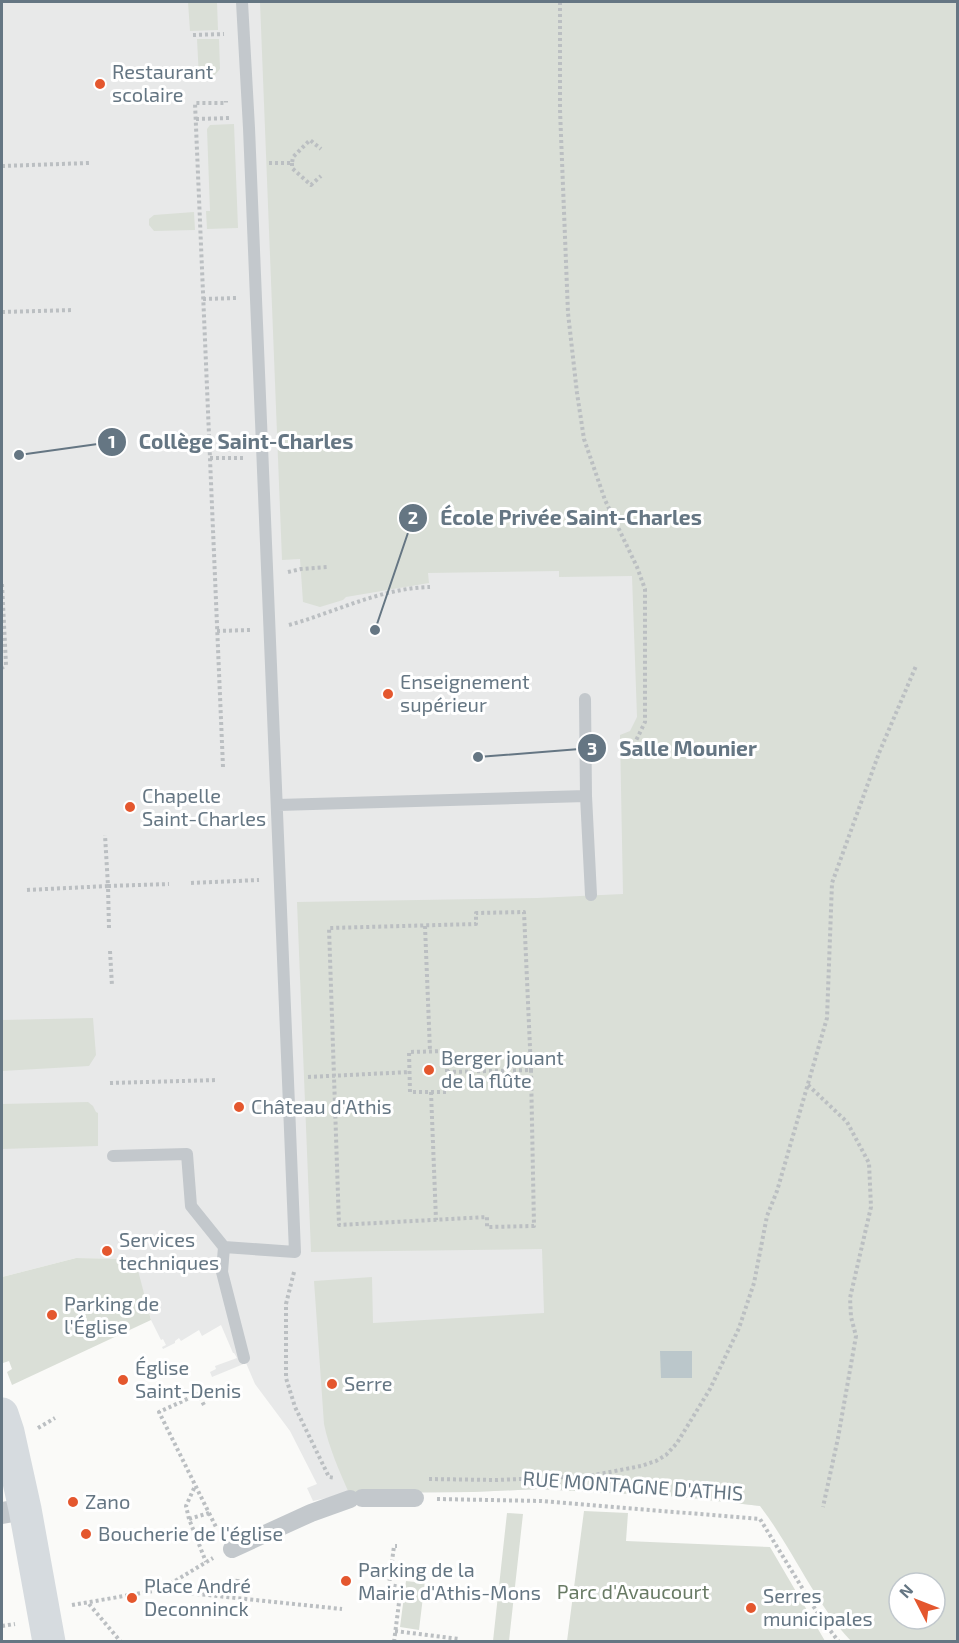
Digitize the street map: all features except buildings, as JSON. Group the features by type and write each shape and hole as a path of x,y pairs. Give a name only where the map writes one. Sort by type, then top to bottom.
{"main road":[{"path":"2,1414 8,1432 13,1511 47,1631"}],"street":[{"path":"232,1550 311,1513 356,1498 422,1498"}],"lane":[{"path":"224,1247 295,1252 278,805 242,2"},
{"path":"585,699 586,796 591,895"},
{"path":"278,805 586,796"},
{"path":"113,1156 187,1154 190,1206 224,1247 222,1272 244,1358"}],"path":[{"path":"560,2 560,110 568,313 577,393 584,439 601,490 645,589 645,722 632,749"},
{"path":"224,23 225,45"},
{"path":"193,35 225,34"},
{"path":"223,767 195,103 226,103 226,91"},
{"path":"196,119 227,118"},
{"path":"321,149 310,140 293,157 292,163 292,168 311,185 321,176"},
{"path":"2,166 89,163"},
{"path":"250,163 292,163"},
{"path":"203,299 241,298"},
{"path":"2,312 73,310"},
{"path":"210,458 262,457"},
{"path":"301,569 328,567"},
{"path":"2,584 6,664 2,668"},
{"path":"217,631 270,630 324,616 382,594 430,587"},
{"path":"426,1479 496,1480 589,1476 641,1466 656,1461 671,1449 710,1389 739,1328 754,1283 767,1216 777,1191 827,1018 832,883 879,753 916,666"},
{"path":"105,835 109,928"},
{"path":"191,883 280,880"},
{"path":"27,890 169,884"},
{"path":"524,912 531,1070 534,1226 487,1227 487,1217 339,1225 329,928 476,924 476,913 524,912"},
{"path":"425,926 429,1051"},
{"path":"110,951 112,986"},
{"path":"429,1051 447,1051 447,1092 410,1092 409,1052 429,1051"},
{"path":"447,1072 531,1070"},
{"path":"305,1077 410,1072"},
{"path":"110,1083 217,1080"},
{"path":"808,1085 848,1122 869,1163 871,1207 850,1298 850,1317 856,1336 823,1507"},
{"path":"431,1092 436,1220"},
{"path":"295,1269 286,1304 286,1378 295,1407 329,1477 341,1479"},
{"path":"204,1405 198,1394 159,1412 217,1529"},
{"path":"159,1590 207,1562 186,1506 195,1486"},
{"name":"RUE MONTAGNE D'ATHIS","path":"422,1498 552,1502 760,1519 820,1617 838,1641"},
{"path":"189,1519 209,1513"},
{"path":"394,1641 401,1587 389,1585 394,1546 397,1546"},
{"path":"195,1594 211,1589 236,1592 238,1576"},
{"path":"121,1641 88,1603 159,1590 342,1609"},
{"path":"395,1631 459,1639"}],"shaded area":[{"path":"2,2 722,2 761,1506 682,1497 538,1489 349,1493 313,1501 307,1488 317,1484 290,1431 255,1384 246,1363 212,1377 210,1372 216,1369 215,1366 237,1358 221,1325 202,1336 199,1330 181,1341 179,1338 175,1343 163,1349 162,1347 166,1345 151,1320 134,1259 76,1258 2,1277"},
{"path":"660,1351 692,1351 692,1378 661,1378"}],"green space":[{"path":"188,2 217,2 218,30 190,31"},
{"path":"260,2 957,2 957,1641 851,1641 826,1610 760,1506 682,1497 538,1489 349,1493 331,1450 324,1424 314,1281 372,1277 373,1323 544,1313 542,1249 311,1252 297,902 537,898 623,894 620,735 630,731 637,717 632,576 559,577 559,571 428,573 429,583 346,597 320,607 303,602 300,559 282,560"},
{"path":"197,39 219,39 220,69 214,76 199,78"},
{"path":"234,124 238,228 207,229 206,211 210,211 207,129 210,125"},
{"path":"194,212 195,230 154,231 149,225 149,219 154,215"},
{"path":"93,1018 96,1055 89,1066 2,1071 2,1020"},
{"path":"88,1102 98,1113 98,1146 2,1149 2,1104"},
{"path":"76,1258 135,1259 151,1320 12,1385 7,1372 12,1369 9,1361 3,1363 2,1361 2,1277"},
{"name":"Parc d'Avaucourt","path":"584,1511 628,1513 626,1541 770,1547 825,1641 567,1641"},
{"path":"507,1513 523,1514 509,1641 493,1641"},
{"path":"416,1579 425,1580 419,1630 400,1627 406,1581 415,1582"}],"place":[{"name":"Restaurant scolaire","path":"100,84"},
{"name":"Collège Saint-Charles","path":"19,455"},
{"name":"École Privée Saint-Charles","path":"375,630"},
{"name":"Enseignement supérieur","path":"388,694"},
{"name":"Salle Mounier","path":"478,757"},
{"name":"Chapelle Saint-Charles","path":"130,807"},
{"name":"Berger jouant de la flûte","path":"429,1070"},
{"name":"Château d'Athis","path":"239,1107"},
{"name":"Services techniques","path":"107,1251"},
{"name":"Parking de l'Église","path":"52,1315"},
{"name":"Église Saint-Denis","path":"123,1380"},
{"name":"Serre","path":"332,1384"},
{"name":"Zano","path":"73,1502"},
{"name":"Boucherie de l'église","path":"86,1534"},
{"name":"Parking de la Mairie d'Athis-Mons","path":"346,1581"},
{"name":"Place André Deconninck","path":"132,1598"},
{"name":"Serres municipales","path":"751,1608"}]}
